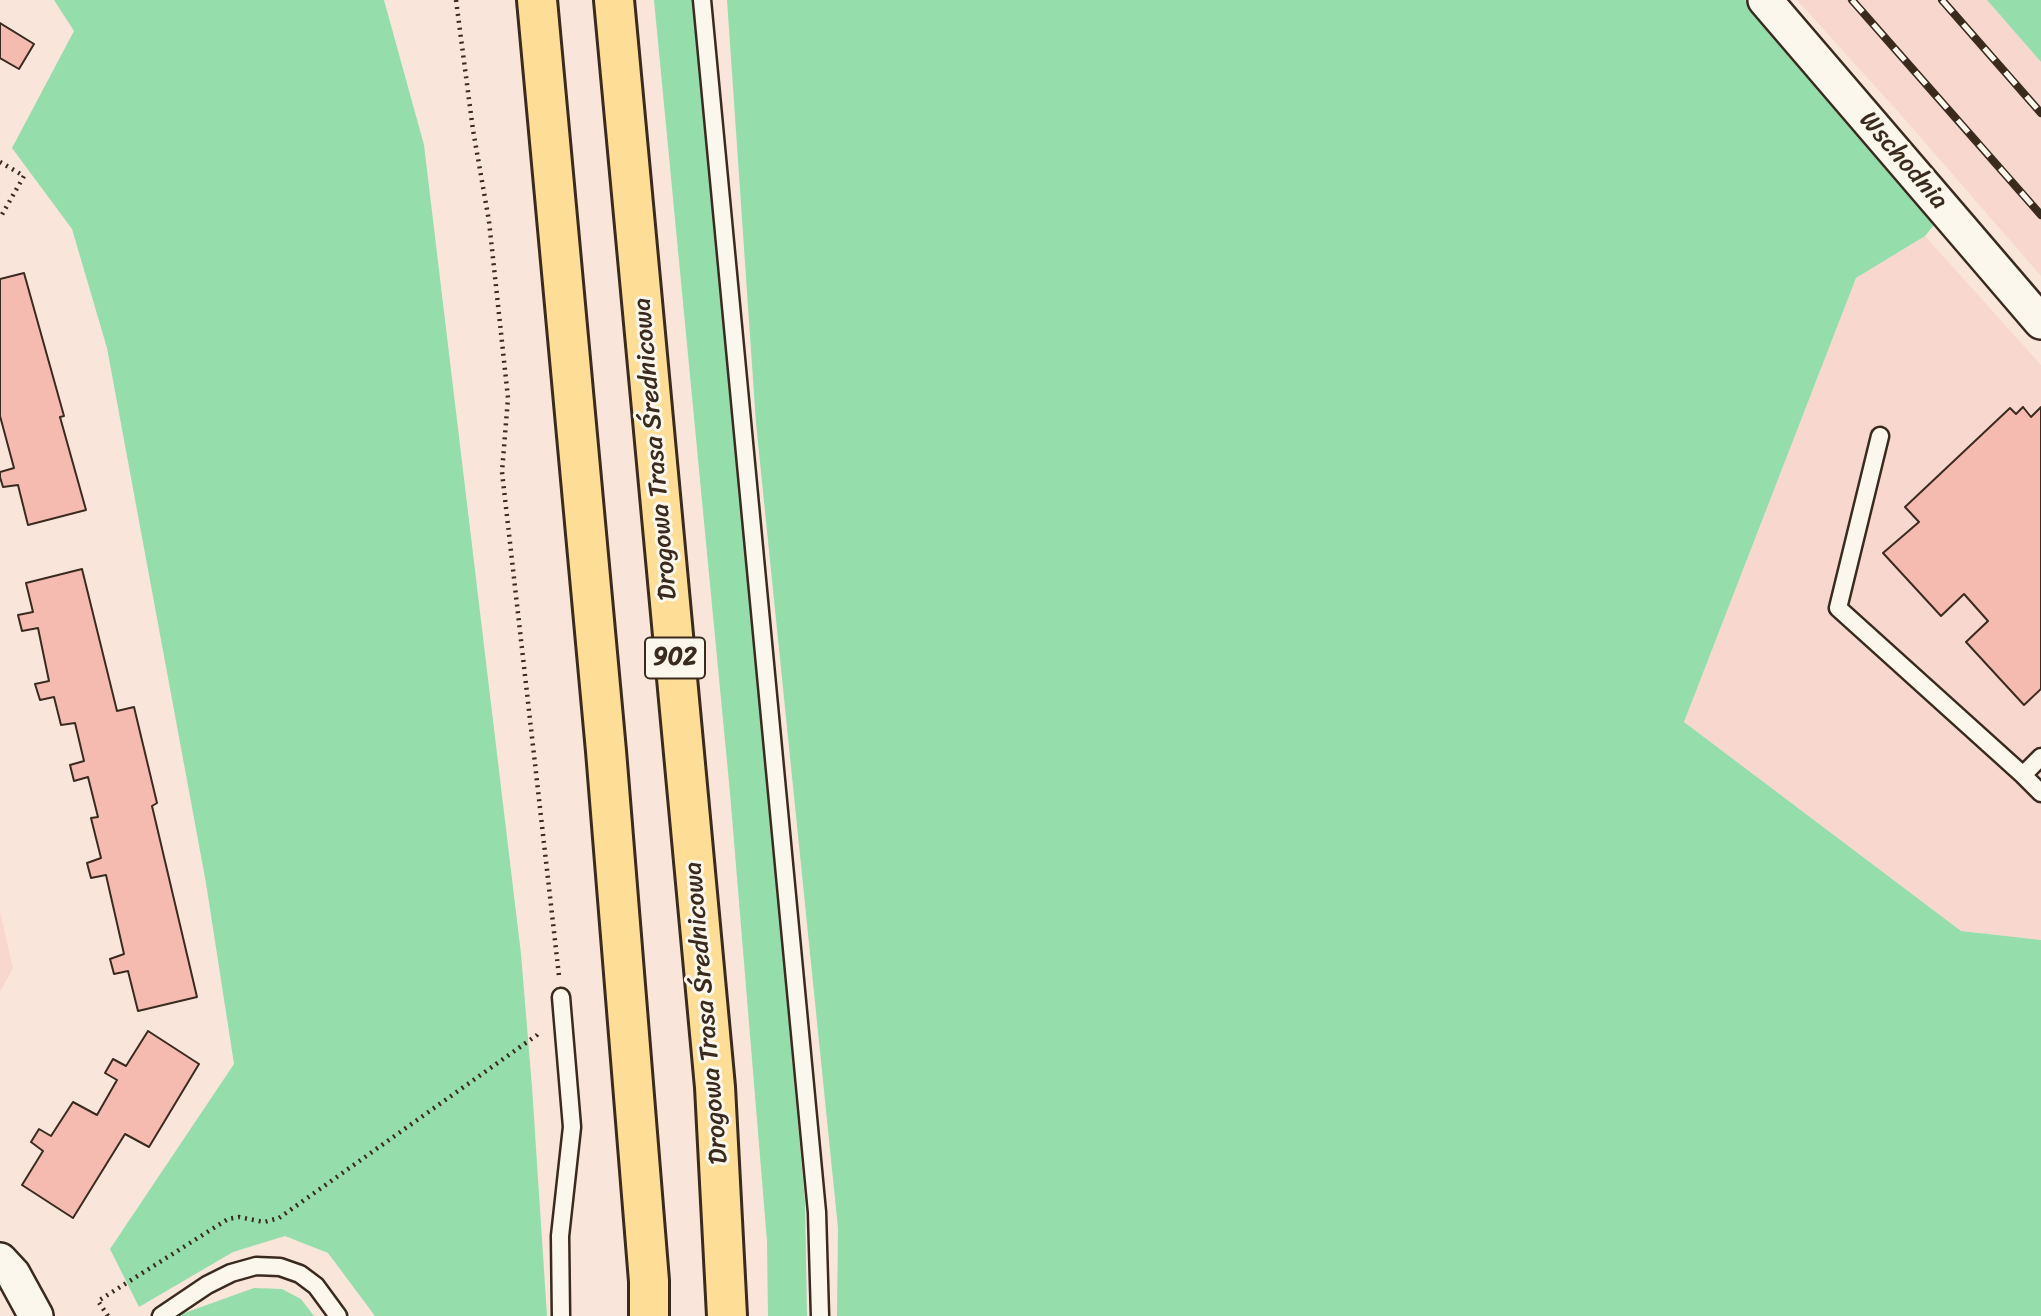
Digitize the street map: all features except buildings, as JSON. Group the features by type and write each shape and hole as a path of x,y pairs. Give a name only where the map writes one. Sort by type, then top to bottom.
{"main road":[{"path":"537,0 606,751 649,1281 649,1316"},
{"name":"Drogowa Trasa Średnicowa","path":"614,0 715,1087 727,1316"}],"street":[{"name":"Wschodnia","path":"1765,0 2041,322"},
{"path":"0,1260 13,1274 36,1316"}],"lane":[{"path":"702,0 817,1212 820,1316"},
{"path":"1880,436 1838,608 2041,793"},
{"path":"2022,775 2041,757"},
{"path":"561,997 572,1127 560,1236 561,1316"},
{"path":"161,1316 207,1285 231,1273 256,1266 280,1267 300,1275 316,1286 338,1316"}],"path":[{"path":"108,1316 98,1301 228,1219 239,1217 264,1222 279,1218 537,1035 561,997 502,472 508,398 504,357 489,221 472,130 456,0"},
{"path":"0,162 24,176 0,218"}],"shaded area":[{"path":"1797,0 1987,0 2041,62 2041,276 1901,115"},
{"path":"1925,236 2041,365 2041,940 1961,931 1684,722 1856,278"},
{"path":"0,912 13,968 0,992"}],"green space":[{"path":"54,0 384,0 424,145 521,954 547,1316 375,1316 328,1253 285,1236 233,1252 139,1307 110,1249 234,1064 206,883 107,348 72,229 12,148 74,31"},
{"path":"654,0 696,0 805,1201 807,1316 768,1316 767,1241 730,793"},
{"path":"727,0 1745,0 1934,225 1925,236 1856,278 1684,722 1961,931 2041,940 2041,1316 837,1316 838,1228 756,423"},
{"path":"1987,0 2041,0 2041,62"},
{"path":"254,1288 282,1289 301,1299 314,1316 176,1316"}],"railway":[{"path":"1852,0 2041,215"},
{"path":"1942,0 2041,113"}]}
